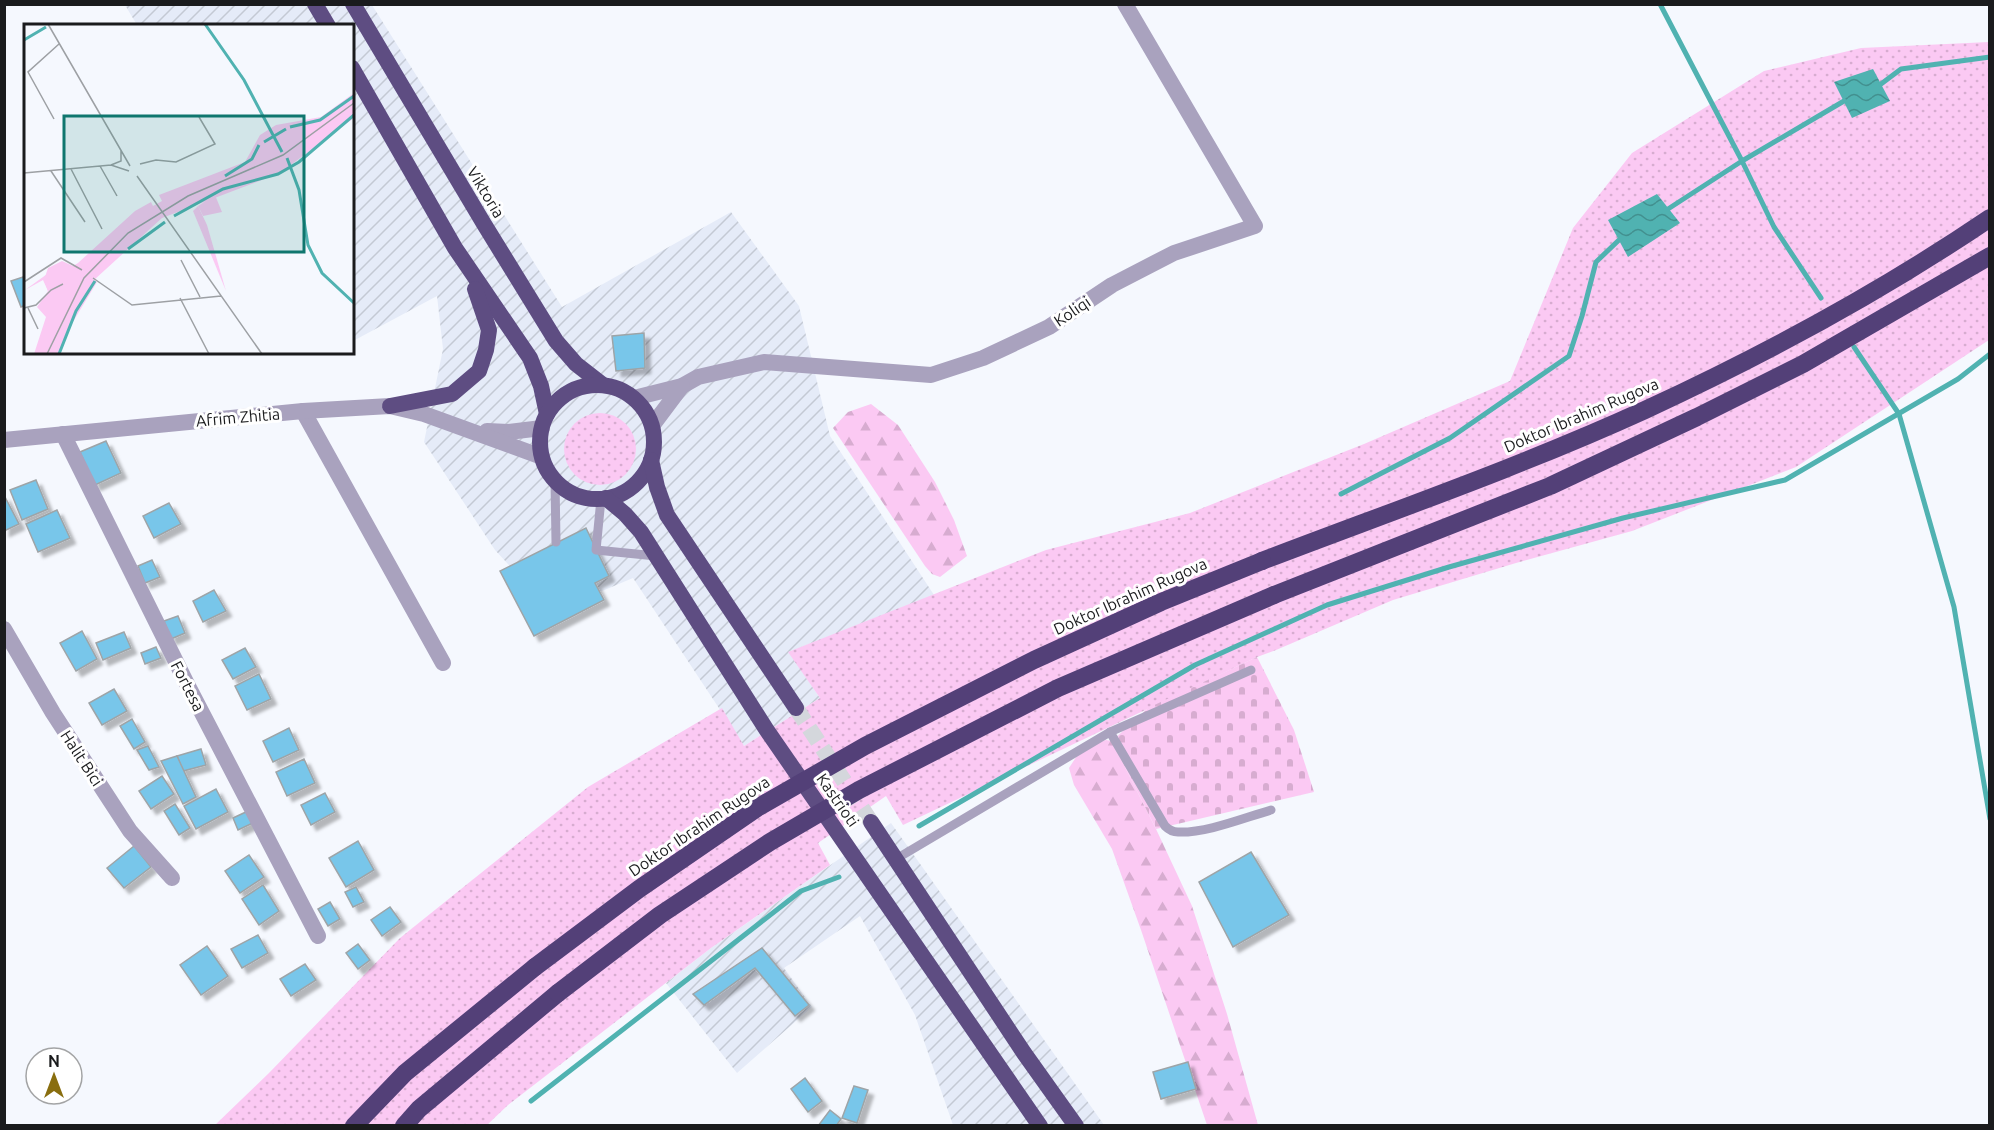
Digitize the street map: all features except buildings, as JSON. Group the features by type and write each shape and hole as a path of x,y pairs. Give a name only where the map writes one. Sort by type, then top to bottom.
{"highway":[{"path":"315,4 327,24"},
{"name":"Viktoria","path":"353,4 556,341 576,364 603,385"},
{"path":"354,71 441,221 479,298 489,330 486,350 479,371 453,394 390,406"},
{"name":"Doktor Ibrahim Rugova","path":"354,1125 405,1073 535,967 639,889 757,808 865,746 1034,660 1161,602 1512,466 1645,410 1801,332 1942,251 1989,218"},
{"path":"455,248 530,358 541,386 544,421 540,443 542,457 555,480 564,489 576,495 603,498 621,494 634,485 644,474 651,459 654,443 652,426 645,411 634,398 620,389 603,385 587,386 571,391 558,401 544,421"},
{"path":"404,1125 419,1109 558,993 660,915 770,842 859,790 1058,688 1274,595 1550,486 1697,417 1803,364 1989,256"},
{"path":"651,459 657,487 667,515 795,708"},
{"name":"Kastrioti","path":"603,498 626,514 640,532 766,729 1040,1125"},
{"name":"Kastrioti","path":"871,822 1024,1053 1076,1125"}],"street":[{"name":"Koliqi","path":"634,398 682,386 698,377 764,362 931,375 983,358 1049,327 1112,285 1174,253 1255,226 1125,4"},
{"path":"652,426 682,386"},
{"name":"Afrim Zhitia","path":"4,440 303,411 390,406 424,414 542,457"},
{"path":"303,411 443,663"},
{"name":"Afrim Zhitia","path":"468,429 508,432 544,421"},
{"name":"Fortesa","path":"63,434 188,686 318,936"},
{"name":"Halit Bici","path":"4,629 53,713 130,831 172,878"}],"lane":[{"path":"555,480 556,542"},
{"path":"603,498 596,550 656,556"},
{"path":"896,859 1110,732 1251,670"},
{"path":"1110,732 1170,831 1201,830 1271,810"}],"shaded area":[{"path":"125,5 372,5 562,307 731,212 799,306 830,436 934,595 789,652 820,698 744,746 633,578 552,612 495,550 424,442 443,349 437,296 354,340 354,24 136,24"},
{"path":"891,823 1104,1125 953,1125 915,1015 860,916 784,968 812,1007 737,1073 666,983 711,948"}],"green space":[{"path":"1989,42 1989,340 1796,467 1632,531 1393,600 1257,657 903,825 886,796 818,843 830,865 711,948 508,1105 487,1125 214,1126 269,1073 400,938 588,787 722,708 744,746 820,698 788,652 1046,550 1190,513 1364,444 1510,381 1573,228 1632,153 1764,71 1861,48"},
{"path":"871,404 898,425 935,482 954,520 967,556 940,577 932,574 925,566 833,428 848,412"},
{"path":"600,413 614,416 626,423 633,435 636,449 633,463 626,475 614,482 600,485 586,482 574,475 567,463 564,449 567,435 574,423 586,416"},
{"path":"1257,657 1294,730 1314,792 1156,829 1112,741 1148,708"},
{"path":"1106,740 1112,741 1192,906 1227,1014 1258,1125 1207,1125 1112,849 1074,785 1069,768 1082,748"}],"water":[{"path":"1873,69 1890,101 1852,118 1834,82"},
{"path":"1657,194 1680,223 1628,257 1608,220"}],"waterway":[{"path":"1660,4 1774,227 1821,298"},
{"path":"1881,84 1901,69 1990,57"},
{"path":"1668,209 1742,161 1844,101"},
{"path":"1341,494 1450,438 1569,356 1596,262 1620,239"},
{"path":"1854,347 1899,414 1954,607 1990,819"},
{"path":"919,826 1195,665 1327,605 1449,567 1623,518 1785,480 1958,379 1990,354"},
{"path":"531,1101 801,891 839,877"}],"tunnel":[{"path":"796,708 871,822"}]}
